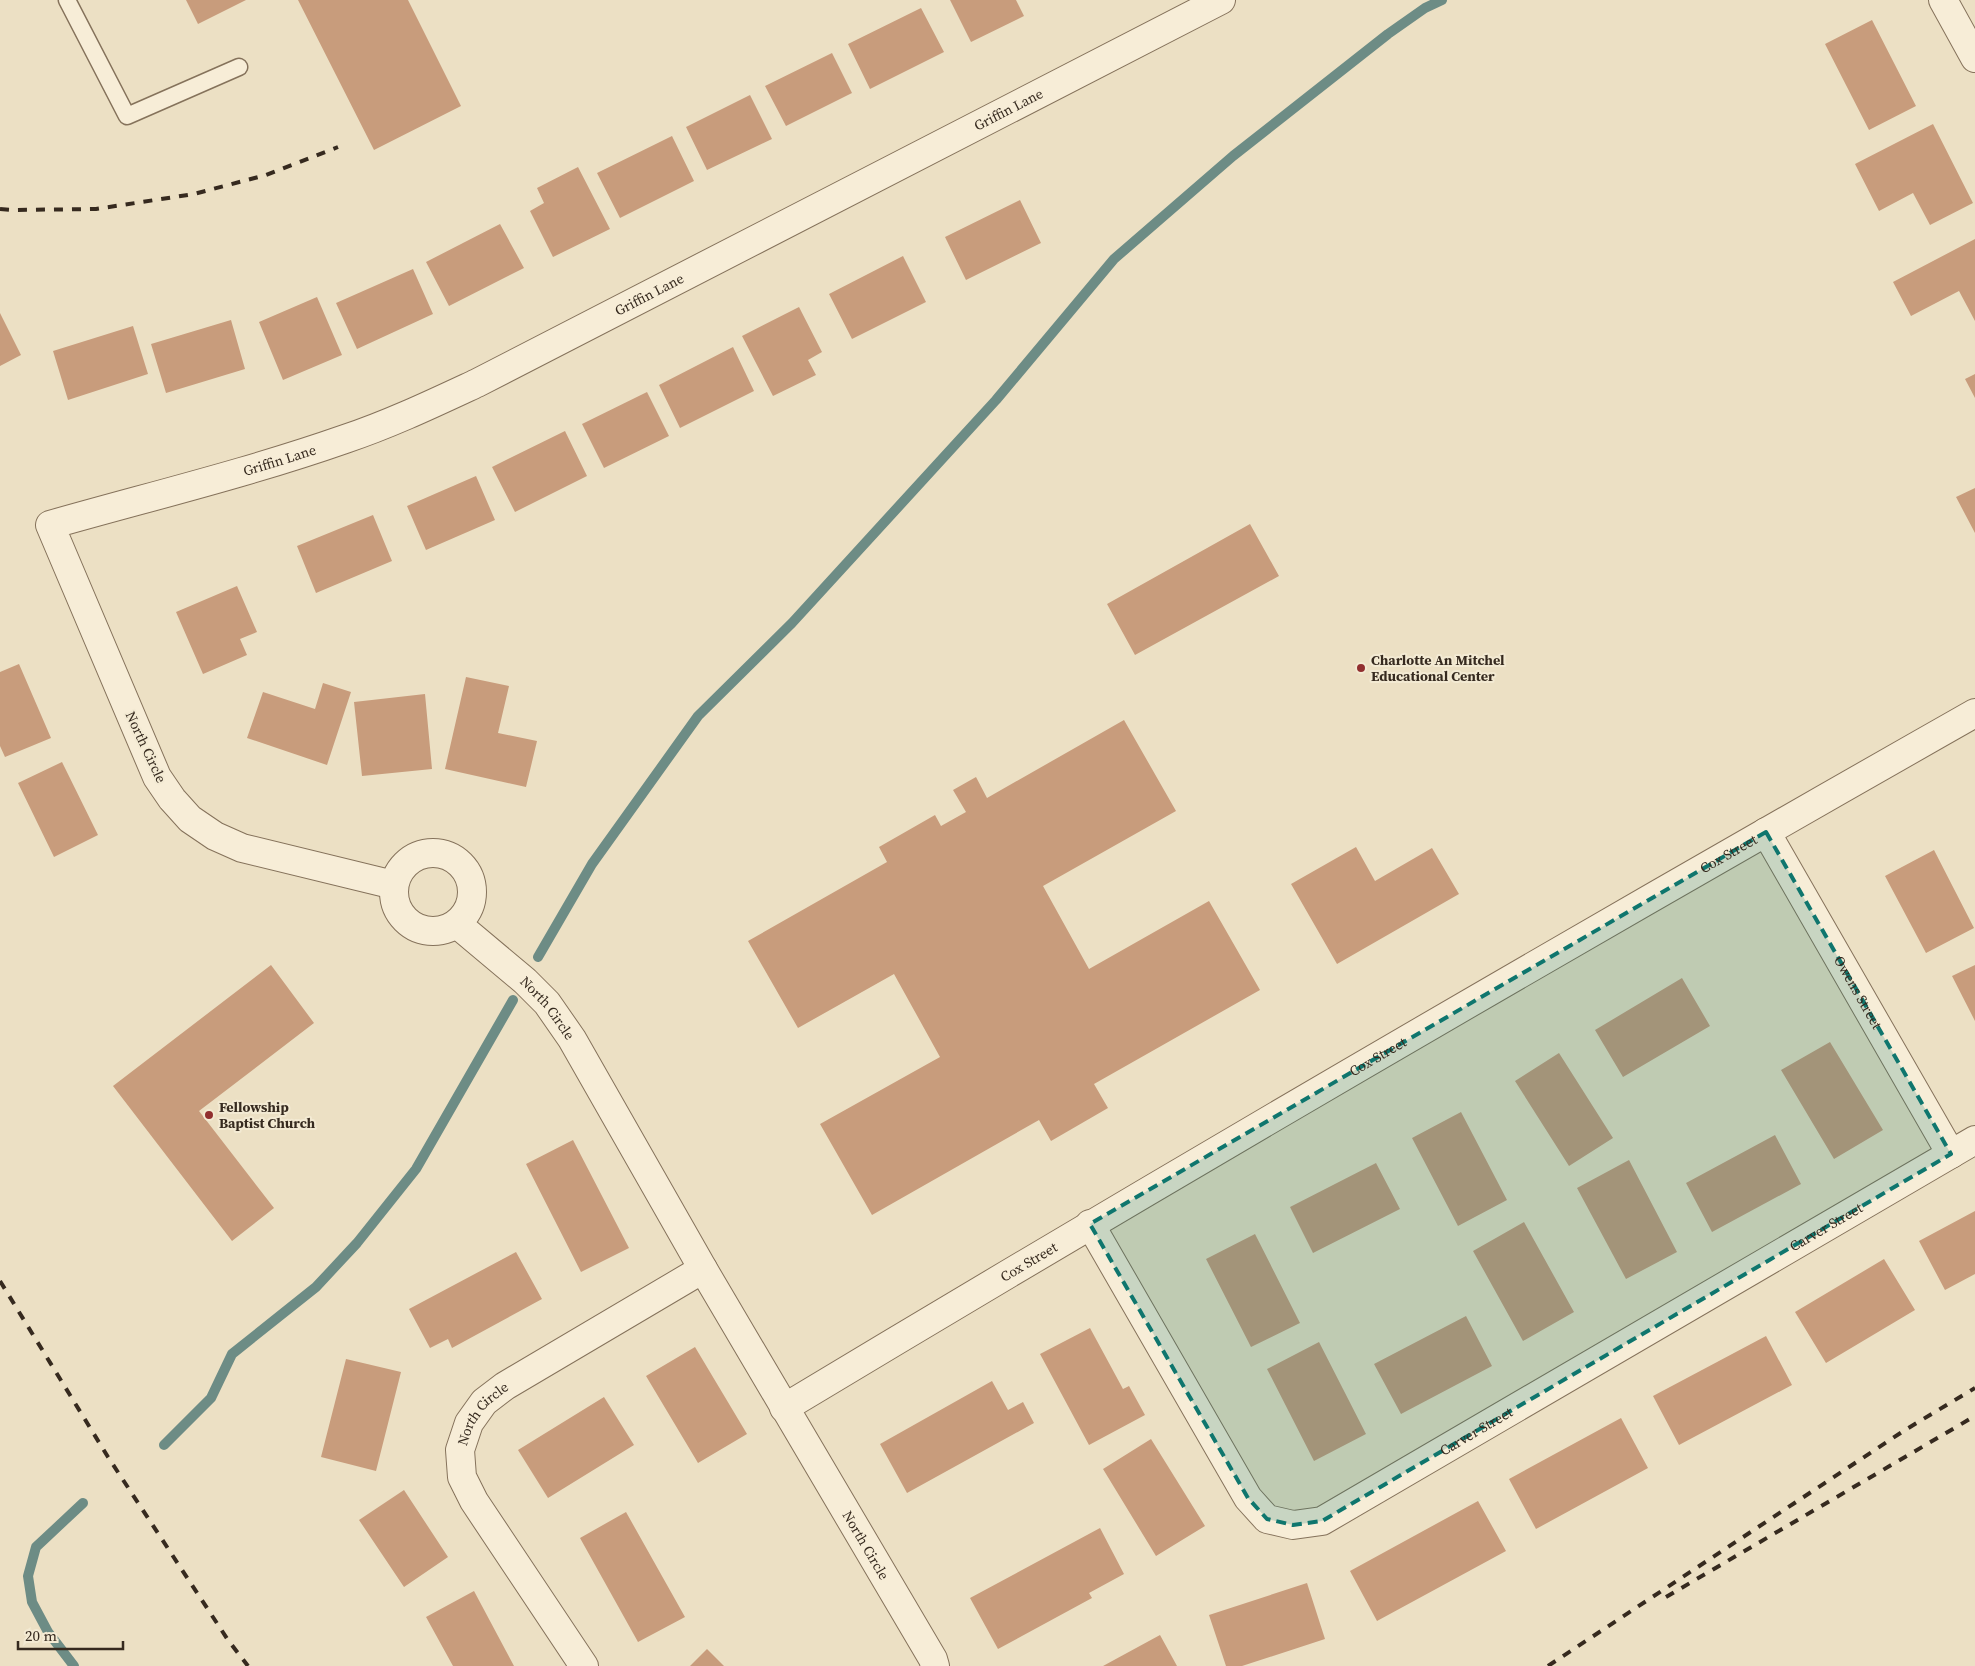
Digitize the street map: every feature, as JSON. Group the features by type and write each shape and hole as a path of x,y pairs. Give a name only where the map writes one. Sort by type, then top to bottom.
{"street":[{"name":"Griffin Lane","path":"50,525 268,464 346,439 412,413 477,383 1221,0"},
{"path":"1944,0 1975,58"},
{"name":"North Circle","path":"50,525 157,777 172,799 190,819 215,836 242,848 394,885"},
{"name":"Cox Street","path":"784,1408 1090,1224 1975,713"},
{"name":"Owens Street","path":"1766,832 1951,1154"},
{"path":"428,853 440,853 452,857 462,865 469,875 472,887 472,901 466,913 457,924 445,930 418,929 407,922 398,912 394,899 394,885 398,874 405,864 416,857 428,853"},
{"name":"North Circle","path":"457,924 547,1003 572,1040 703,1269 934,1659 936,1666"},
{"name":"Carver Street","path":"1090,1224 1248,1498 1267,1519 1293,1525 1322,1521 1975,1140"},
{"name":"North Circle","path":"584,1666 474,1501 462,1477 460,1450 469,1423 484,1402 513,1381 703,1269"}],"lane":[{"path":"67,0 127,116 239,67"}],"highlighted area":[{"path":"1766,832 1951,1154 1322,1521 1293,1525 1267,1519 1248,1498 1090,1224"}],"building":[{"path":"186,0 246,0 198,24"},
{"path":"298,0 408,0 461,106 374,150"},
{"path":"950,0 1016,0 1024,16 971,42"},
{"path":"921,8 944,52 870,89 848,44"},
{"path":"1872,20 1916,106 1869,130 1825,44"},
{"path":"832,53 852,93 786,126 765,86"},
{"path":"750,95 772,139 707,170 686,127"},
{"path":"1933,124 1973,203 1930,225 1913,193 1879,211 1855,164"},
{"path":"672,136 694,181 620,218 597,173"},
{"path":"578,167 610,229 553,257 530,211 544,203 537,188"},
{"path":"1020,200 1041,243 966,280 945,237"},
{"path":"500,224 524,268 449,306 426,262"},
{"path":"1975,239 1975,321 1959,291 1911,316 1893,282"},
{"path":"903,256 926,302 852,339 829,294"},
{"path":"413,269 433,314 357,349 336,303"},
{"path":"317,297 342,355 283,380 259,322"},
{"path":"799,307 822,352 808,360 816,375 773,396 742,336"},
{"path":"0,313 21,355 0,366"},
{"path":"231,320 245,369 166,393 151,344"},
{"path":"133,326 148,374 68,400 53,351"},
{"path":"733,347 754,391 680,428 659,385"},
{"path":"1975,374 1975,398 1965,379"},
{"path":"647,392 669,436 604,468 582,424"},
{"path":"565,431 587,476 515,512 492,467"},
{"path":"476,476 495,520 426,550 407,506"},
{"path":"1975,488 1975,533 1956,497"},
{"path":"373,515 392,561 316,593 297,546"},
{"path":"1250,524 1279,576 1135,655 1107,604"},
{"path":"237,586 257,632 240,639 247,655 203,674 176,612"},
{"path":"19,664 51,738 5,757 0,746 0,672"},
{"path":"466,677 509,686 498,733 537,741 526,787 445,769"},
{"path":"323,683 351,692 327,765 247,738 263,692 315,709"},
{"path":"425,694 432,769 362,776 354,702"},
{"path":"1124,720 1176,811 1043,886 1089,969 1209,901 1260,990 1094,1084 1108,1108 1051,1141 1039,1120 872,1215 820,1124 940,1057 894,974 798,1028 748,941 887,862 879,847 935,815 941,826 966,812 953,790 976,777 987,798"},
{"path":"62,762 98,835 54,857 18,783"},
{"path":"1356,847 1375,881 1432,848 1459,894 1337,964 1291,884"},
{"path":"1934,850 1974,928 1926,953 1885,876"},
{"path":"271,965 314,1023 199,1111 274,1208 232,1241 113,1086"},
{"path":"1975,965 1975,1021 1952,976"},
{"path":"1682,978 1710,1026 1623,1077 1595,1030"},
{"path":"1830,1042 1883,1130 1834,1159 1781,1070"},
{"path":"1559,1053 1613,1138 1569,1166 1515,1081"},
{"path":"1461,1112 1507,1200 1458,1226 1412,1138"},
{"path":"1775,1135 1801,1184 1712,1232 1686,1183"},
{"path":"573,1140 629,1248 581,1272 526,1164"},
{"path":"1629,1160 1677,1252 1626,1279 1577,1188"},
{"path":"1376,1163 1400,1209 1313,1253 1290,1207"},
{"path":"1975,1211 1975,1274 1945,1290 1919,1241"},
{"path":"1524,1222 1574,1312 1523,1341 1473,1251"},
{"path":"1255,1234 1300,1323 1251,1347 1206,1259"},
{"path":"516,1252 542,1299 452,1348 448,1339 430,1348 409,1309"},
{"path":"1884,1259 1915,1310 1826,1363 1795,1312"},
{"path":"1466,1316 1492,1366 1401,1414 1374,1364"},
{"path":"1090,1328 1123,1389 1129,1386 1145,1415 1089,1445 1040,1354"},
{"path":"1766,1336 1792,1385 1679,1445 1653,1396"},
{"path":"1319,1342 1366,1434 1314,1461 1267,1369"},
{"path":"695,1347 747,1434 698,1463 646,1376"},
{"path":"346,1359 401,1372 376,1471 321,1457"},
{"path":"992,1381 1008,1410 1023,1402 1034,1423 907,1493 880,1444"},
{"path":"604,1397 634,1445 548,1498 518,1450"},
{"path":"1621,1418 1648,1468 1536,1529 1509,1479"},
{"path":"1151,1439 1205,1526 1156,1556 1103,1469"},
{"path":"404,1490 448,1557 404,1587 359,1520"},
{"path":"1478,1501 1506,1551 1377,1621 1350,1571"},
{"path":"626,1512 685,1617 638,1642 580,1538"},
{"path":"1100,1528 1124,1574 1089,1593 1092,1598 998,1649 970,1598"},
{"path":"1307,1583 1325,1639 1242,1666 1226,1666 1209,1615"},
{"path":"474,1591 514,1666 453,1666 426,1617"},
{"path":"1160,1635 1177,1666 1103,1666"},
{"path":"707,1649 724,1666 690,1666"}],"waterway":[{"path":"538,957 592,864 698,716 792,623 996,400 1114,259 1233,156 1388,34 1425,8 1442,0"},
{"path":"164,1445 211,1398 232,1354 316,1287 357,1243 416,1169 513,1000"},
{"path":"74,1666 48,1632 32,1602 28,1576 36,1547 83,1503"}],"railway":[{"path":"0,209 96,209 194,194 266,175 338,147"},
{"path":"0,1281 108,1457 228,1640 248,1666"},
{"path":"1548,1666 1905,1430 1975,1388"},
{"path":"1666,1597 1975,1416"}],"place":[{"name":"Charlotte An Mitchel Educational Center","path":"1361,668"},
{"name":"Fellowship Baptist Church","path":"209,1115"}]}
